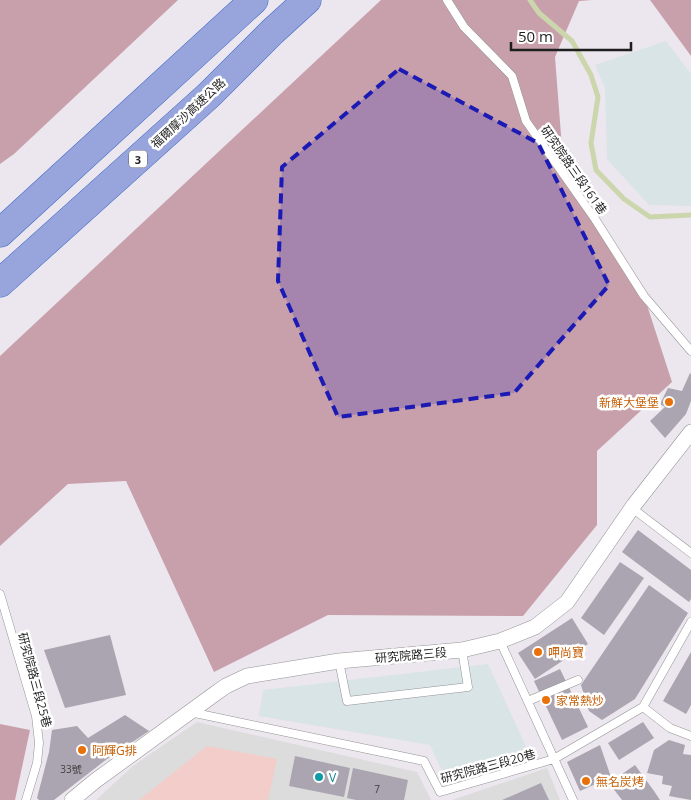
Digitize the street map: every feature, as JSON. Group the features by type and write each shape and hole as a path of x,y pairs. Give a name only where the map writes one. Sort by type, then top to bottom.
{"highway":[{"name":"福爾摩沙高速公路","path":"0,283 209,95 307,0"},
{"path":"0,233 249,4"},
{"path":"0,210 162,84"}],"street":[{"name":"研究院路三段","path":"72,800 94,781 226,686 247,676 339,661 462,650 500,641 535,627 567,602 632,508 691,432"}],"lane":[{"name":"研究院路三段161巷","path":"447,0 464,27 512,76 526,121 595,219 644,296 691,351"},
{"path":"632,508 691,553"},
{"name":"研究院路三段25巷","path":"0,594 36,716 39,743 37,762 26,800"},
{"path":"691,622 643,707 670,728 691,736"},
{"path":"500,641 573,800"},
{"path":"339,661 346,701 468,687 462,650"},
{"path":"528,701 578,680"},
{"name":"研究院路三段20巷","path":"190,712 424,762 441,796 554,759 643,707"}],"highlighted area":[{"path":"399,69 538,143 609,285 514,393 338,417 278,281 282,167"}],"shaded area":[{"path":"0,0 178,0 14,154 0,164"},
{"path":"381,0 592,0 579,1 555,57 564,174 644,296 672,382 597,451 597,525 523,616 328,615 214,672 126,481 68,484 0,546 0,356"},
{"path":"650,0 691,0 691,56"},
{"path":"666,41 691,74 691,206 649,205 607,159 605,88 595,65"},
{"path":"488,664 529,753 445,777 430,745 259,716 263,690"},
{"path":"197,722 417,772 431,800 96,800 133,766"},
{"path":"0,724 30,730 15,800 0,800"},
{"path":"207,746 277,759 268,800 139,800"},
{"path":"547,768 560,800 452,800"}],"building":[{"path":"690,373 691,401 686,414 665,438 650,421 665,407 660,404 668,388 682,391"},
{"path":"638,530 691,570 691,599 689,602 622,552"},
{"path":"620,562 644,578 604,635 581,618"},
{"path":"649,585 688,613 635,699 602,720 589,711 581,685"},
{"path":"572,618 588,644 535,679 518,653"},
{"path":"110,635 126,695 65,708 44,650"},
{"path":"691,652 691,705 686,714 663,701"},
{"path":"560,669 588,727 562,740 534,681"},
{"path":"125,715 149,731 107,759 54,800 39,800 37,798 49,752 52,730 77,726 88,738"},
{"path":"643,722 654,738 619,760 608,743"},
{"path":"669,740 685,745 683,754 691,755 691,800 669,796 672,786 662,784 663,776 647,773 654,750"},
{"path":"600,745 611,777 580,791 567,762"},
{"name":"V","path":"295,756 350,768 344,797 289,786"},
{"path":"635,765 660,800 622,800 609,783"},
{"path":"353,768 408,780 404,800 356,800 347,798"},
{"path":"541,783 549,800 502,800"}],"waterway":[{"path":"530,0 539,13 572,41 591,75 598,97 591,143 596,170 624,199 650,217 691,215"}],"place":[{"name":"新鮮大堡堡","path":"669,402"},
{"name":"呷尚寶","path":"538,652"},
{"name":"家常熱炒","path":"546,700"},
{"name":"阿輝G排","path":"82,750"},
{"name":"V","path":"319,777"},
{"name":"無名炭烤","path":"586,781"}]}
